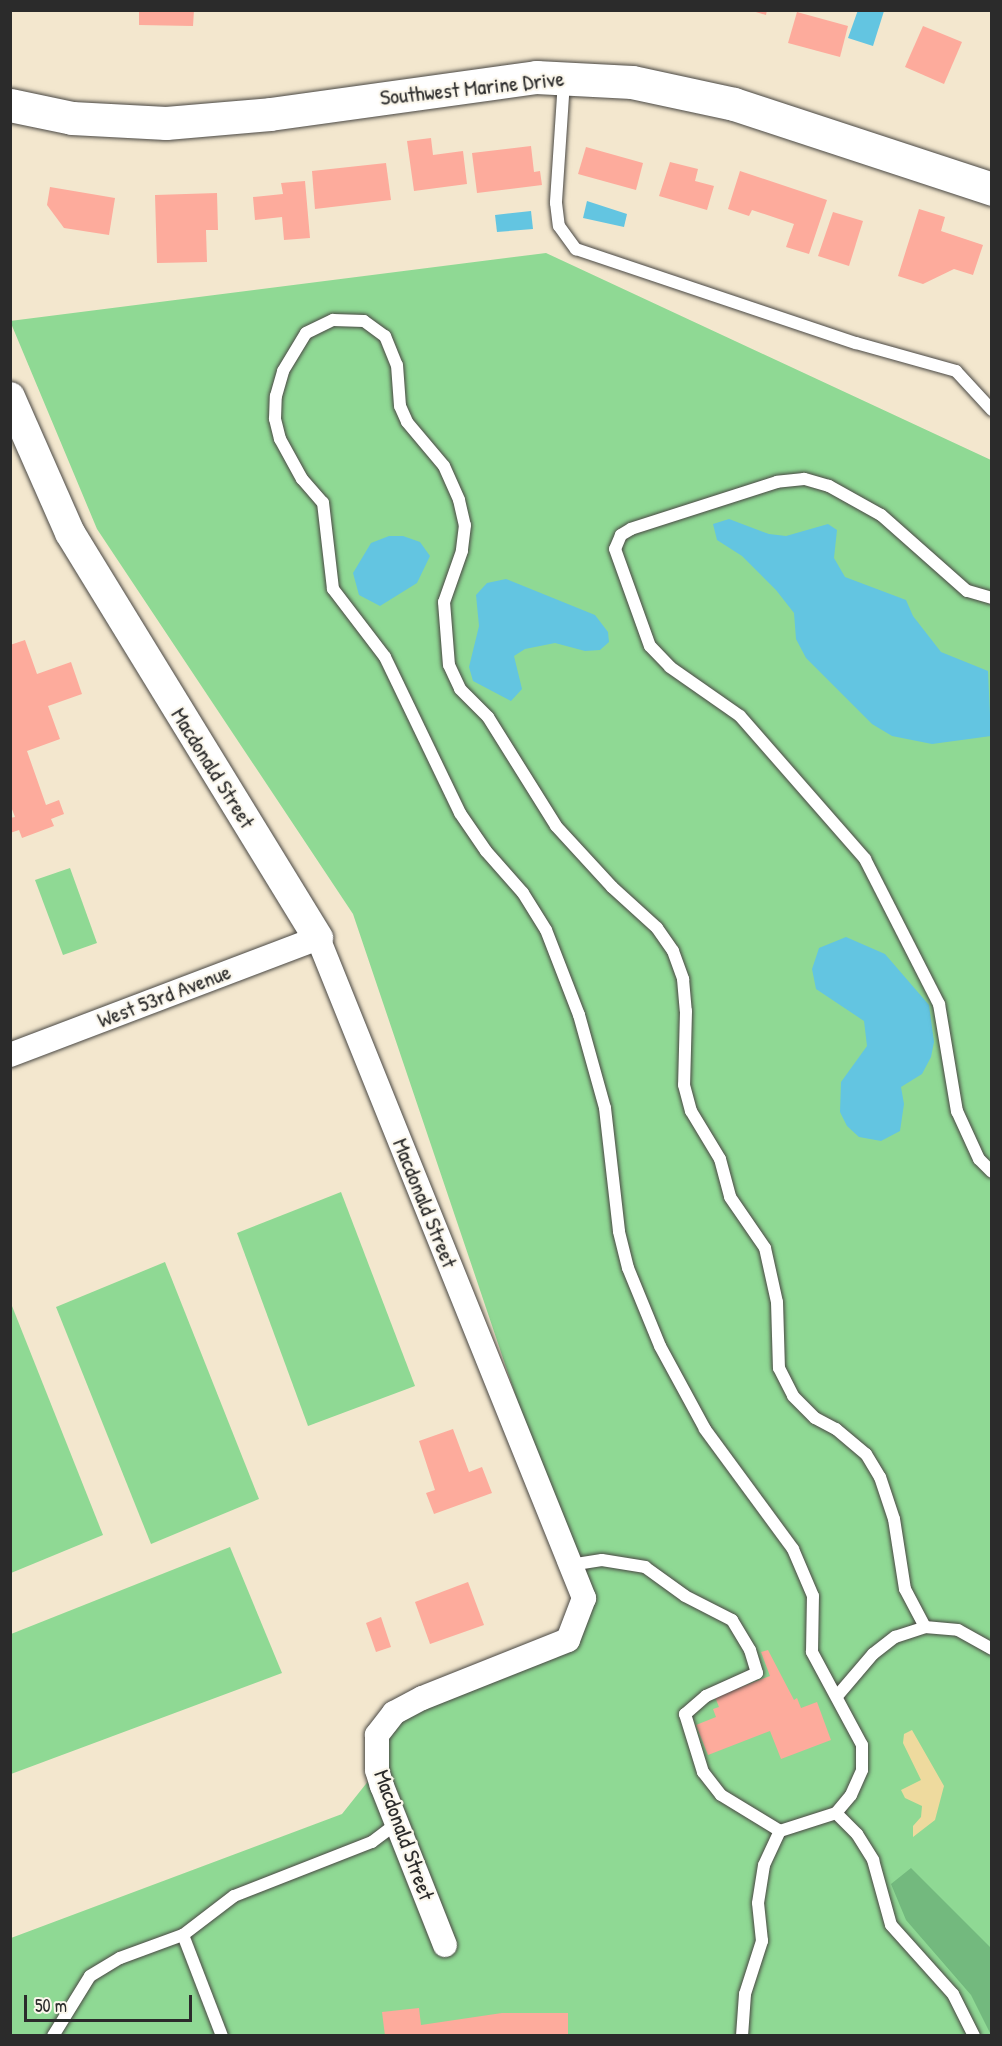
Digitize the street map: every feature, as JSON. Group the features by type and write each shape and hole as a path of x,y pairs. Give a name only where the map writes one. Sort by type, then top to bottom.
{"main road":[{"name":"Southwest Marine Drive","path":"10,105 72,118 166,123 270,114 472,84 565,77 633,82 734,104 992,189"}],"street":[{"name":"Macdonald Street","path":"10,397 70,533 318,938 584,1598 568,1640 422,1698 394,1713 377,1735 377,1770 445,1945"},
{"name":"West 53rd Avenue","path":"10,1055 318,938"}],"lane":[{"path":"565,77 556,203 559,226 576,249 856,343 956,370 992,410"},
{"path":"742,2036 745,1994 762,1941 758,1903 764,1865 780,1831 836,1813 850,1795 862,1770 862,1745 838,1695 819,1671 812,1652 813,1596 793,1549 705,1429 660,1346 628,1268 619,1231 605,1108 579,1015 546,930 523,893 486,851 460,813 385,657 333,589 323,503 288,457 275,419 283,371 306,333 333,320 364,321 385,336 396,365 400,406 407,422 444,466 459,500 465,525 462,551 444,602 449,665 459,689 488,717 556,826 612,887 657,928 673,951 683,979 686,1011 684,1084 691,1111 720,1159 730,1197 765,1248 777,1302 779,1368 794,1396 815,1418 836,1430 866,1454 880,1477 894,1519 905,1589 925,1627"},
{"path":"992,598 967,591 881,515 829,486 804,479 777,482 631,529 621,535 615,549 650,646 670,667 740,716 865,860 939,1004 957,1111 979,1159 992,1172"},
{"path":"570,1565 602,1560 645,1567 686,1596 732,1620 750,1650 757,1674 706,1696 685,1714 703,1772 721,1795 780,1831"},
{"path":"838,1695 873,1654 895,1637 925,1627 957,1630 992,1649"},
{"path":"836,1813 857,1834 873,1860 891,1924 953,1994 974,2036"},
{"path":"52,2036 90,1976 120,1958 183,1935 234,1896 372,1842 397,1822"},
{"path":"183,1935 222,2036"}],"green space":[{"path":"546,253 991,460 991,2035 11,2035 11,1938 342,1814 377,1770 394,1713 568,1640 584,1598 353,914 97,529 10,321"},
{"path":"70,868 97,943 63,955 35,880"},
{"path":"341,1192 415,1386 308,1426 237,1233"},
{"path":"165,1262 259,1499 151,1544 56,1307"},
{"path":"10,1301 103,1535 11,1573 10,1573"},
{"path":"230,1547 282,1673 11,1774 11,1634"},
{"path":"911,1868 991,1948 991,2035 971,1995 906,1920 891,1884"}],"sand":[{"path":"912,1730 944,1786 935,1820 913,1837 913,1826 921,1817 922,1806 905,1798 901,1790 921,1780 903,1743 904,1734"}],"water":[{"path":"858,10 884,11 873,46 848,38"},
{"path":"587,201 627,214 624,227 583,218"},
{"path":"531,211 533,229 497,232 495,215"},
{"path":"729,519 769,534 786,536 828,524 837,530 834,558 845,577 906,600 913,616 941,652 988,671 991,736 932,744 892,736 872,724 806,658 796,639 794,613 776,590 742,556 717,540 713,524"},
{"path":"389,536 403,536 420,542 430,556 417,583 380,606 359,595 353,573 371,543"},
{"path":"506,579 595,615 608,632 609,642 600,650 585,651 555,643 525,649 514,656 522,689 511,701 473,681 469,667 479,626 476,595 487,583"},
{"path":"846,937 885,954 929,1005 934,1042 931,1057 922,1074 901,1087 904,1104 900,1131 881,1141 859,1137 847,1126 840,1112 841,1082 867,1046 864,1021 816,989 812,969 819,948"}],"building":[{"path":"139,10 194,10 193,26 139,25"},
{"path":"749,10 767,10 766,15"},
{"path":"797,12 848,26 840,57 788,43"},
{"path":"923,26 962,42 944,84 905,67"},
{"path":"431,138 433,155 463,151 467,184 414,191 407,141"},
{"path":"531,146 534,172 540,171 542,185 477,193 472,153"},
{"path":"586,147 643,163 636,190 578,174"},
{"path":"670,162 698,169 695,181 714,186 707,210 659,196"},
{"path":"386,163 391,200 315,209 312,171"},
{"path":"740,171 827,200 809,254 786,247 794,224 752,210 749,216 728,209"},
{"path":"305,181 310,238 284,240 282,217 255,220 253,197 283,194 281,183"},
{"path":"50,187 115,198 109,235 64,228 47,205"},
{"path":"217,193 218,230 206,230 207,262 157,263 155,195"},
{"path":"919,209 945,217 941,231 983,245 973,275 954,269 923,284 898,276"},
{"path":"833,212 863,221 849,266 818,256"},
{"path":"25,640 37,674 71,662 82,694 48,706 60,739 27,751 46,805 59,800 64,814 51,819 54,826 22,838 19,830 10,833 10,818 15,817 10,804 10,645"},
{"path":"453,1429 469,1472 482,1467 492,1493 434,1514 426,1493 435,1490 419,1441"},
{"path":"468,1582 484,1625 430,1644 415,1602"},
{"path":"381,1617 391,1647 376,1652 366,1623"},
{"path":"768,1650 794,1700 797,1698 801,1708 817,1702 831,1740 781,1759 770,1731 708,1755 696,1725 716,1717 713,1709 719,1707 715,1697 770,1676 761,1652"},
{"path":"419,2008 421,2025 502,2013 568,2013 568,2034 385,2036 382,2012"}]}
